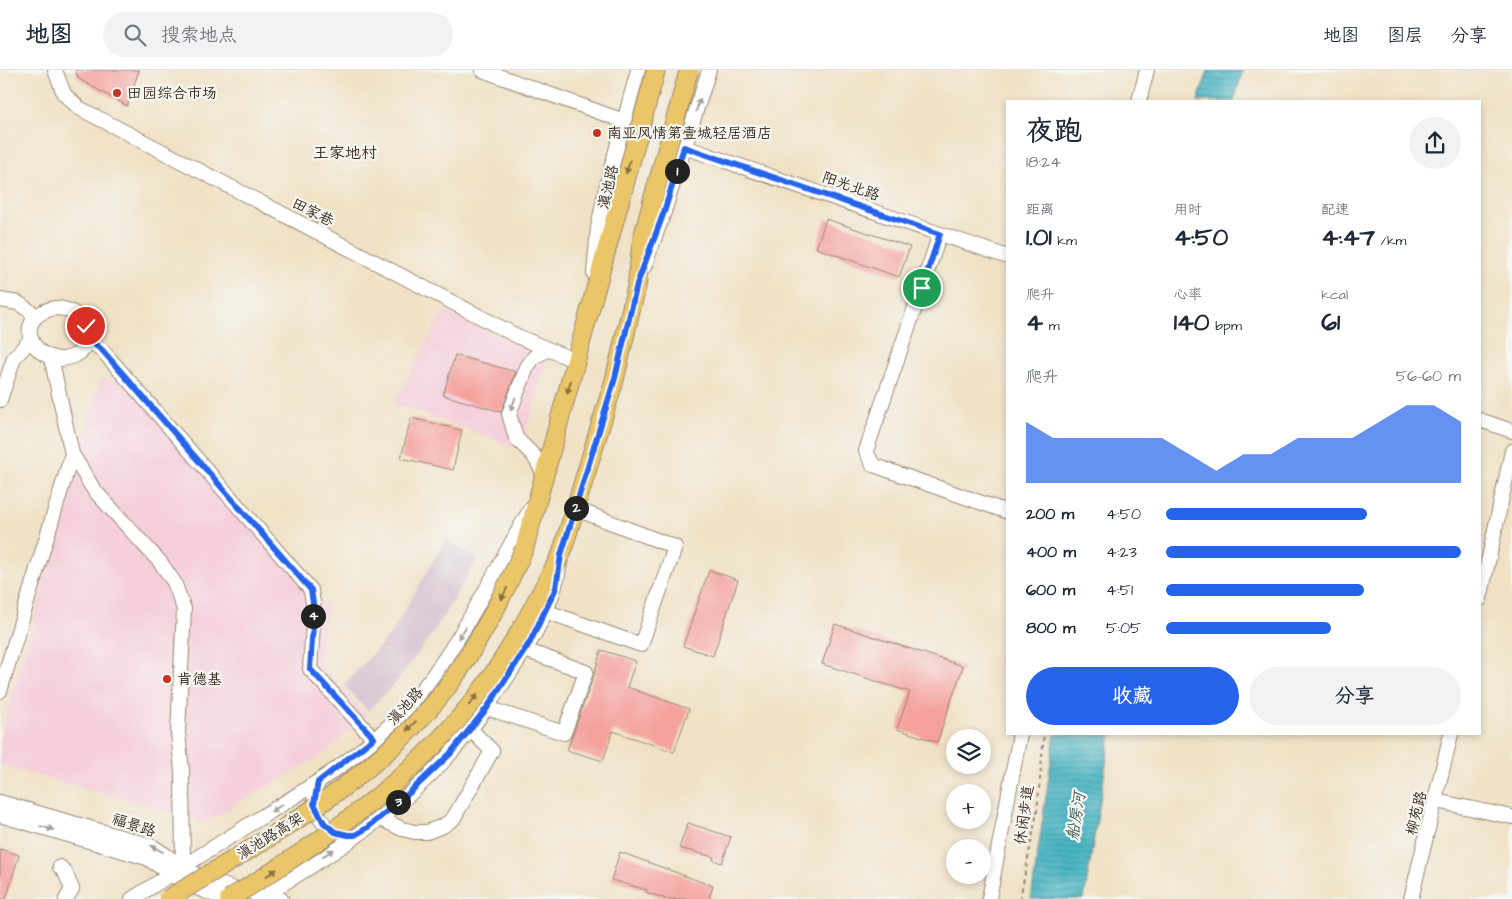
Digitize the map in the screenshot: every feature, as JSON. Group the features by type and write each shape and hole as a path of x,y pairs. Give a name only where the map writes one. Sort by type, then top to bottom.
{"main road":[{"name":"滇池路","path":"524,549 656,70"},
{"path":"561,555 615,378 637,284 642,240 652,198 689,70"},
{"name":"滇池路高架","path":"168,899 312,810 357,777 391,747 453,680 504,595 524,549"},
{"name":"滇池路高架","path":"229,899 339,827 381,793 443,736 488,681 517,635 561,555"}],"street":[{"name":"田家巷","path":"55,70 64,94 79,108 508,332 576,361"},
{"path":"482,70 624,121"},
{"name":"滇池路","path":"591,306 598,227 638,70"},
{"path":"637,284 664,212 708,70"},
{"path":"1140,100 1147,70"},
{"name":"阳光北路","path":"684,147 1006,256"},
{"path":"940,234 866,451 873,465 1006,511"},
{"path":"0,300 18,303 37,316"},
{"path":"56,308 70,310 82,319 89,333 89,340 85,347 73,356 65,358 51,357 39,351 31,340 29,326 37,316 56,308"},
{"path":"0,400 14,358 31,340"},
{"path":"89,340 102,350 311,590 314,610 310,669 374,738"},
{"path":"544,474 534,456 516,438 509,414 527,367 534,358 547,350"},
{"path":"51,357 72,454 94,490 160,562 174,582 184,609 178,733 182,771 177,871"},
{"path":"1481,420 1512,431"},
{"path":"1481,594 1512,451"},
{"path":"0,691 72,454"},
{"name":"滇池路","path":"132,899 318,782 374,738 405,710 470,621 537,499"},
{"path":"545,611 641,645 674,547 576,508"},
{"path":"262,897 379,818 445,759 487,708 525,650 556,588 561,555"},
{"path":"487,708 564,732 586,672 525,650"},
{"path":"379,818 402,829 415,832 427,832 454,819 492,751 470,729"},
{"path":"990,899 1020,735"},
{"name":"柳苑路","path":"1411,899 1451,735"},
{"path":"318,782 314,804 319,818 335,832 355,835"},
{"path":"1436,801 1512,817"},
{"name":"福景路","path":"0,802 152,846 202,892 226,899"},
{"name":"福景路","path":"0,814 147,858 177,871 243,892 281,899"},
{"path":"60,867 65,872 72,889 66,899"}],"path":[{"name":"休闲步道","path":"1020,899 1037,812 1044,735"}],"shaded area":[{"path":"444,310 547,359 521,449 393,403"},
{"path":"100,378 123,381 328,608 318,663 367,715 322,755 206,822 0,765 0,739"},
{"path":"446,539 477,559 437,627 399,679 368,711 344,685 391,634"}],"water":[{"path":"1208,70 1243,70 1234,100 1198,100"},
{"name":"船房河","path":"1055,735 1111,735 1084,899 1031,899"}],"building":[{"name":"田园综合市场","path":"75,70 139,70 127,106 79,79"},
{"path":"826,219 910,247 899,277 816,248"},
{"path":"455,355 516,372 501,412 443,395"},
{"path":"411,418 462,430 453,470 401,458"},
{"path":"709,570 738,580 713,656 683,646"},
{"path":"835,624 963,666 937,742 897,729 910,692 822,664"},
{"path":"601,650 636,661 627,687 689,709 674,752 613,731 603,761 567,750"},
{"path":"688,823 731,837 722,863 713,860 714,857 679,848"},
{"path":"0,849 19,855 6,899 0,899"},
{"path":"620,852 713,886 709,899 666,899 646,892 647,890 611,880"}],"place":[{"name":"田园综合市场","path":"117,93"},
{"name":"南亚风情第壹城轻居酒店","path":"597,133"},
{"name":"肯德基","path":"167,679"}],"district":[{"name":"王家地村","path":"345,152"}],"route":[{"path":"86,326 89,340 102,350 311,590 314,610 310,669 374,738 330,775 318,782 315,789 314,804 319,818 335,832 355,835 367,828 409,793 450,754 487,708 530,642 556,588 561,555 615,378 637,284 664,212 684,147 940,234 922,288"}]}
